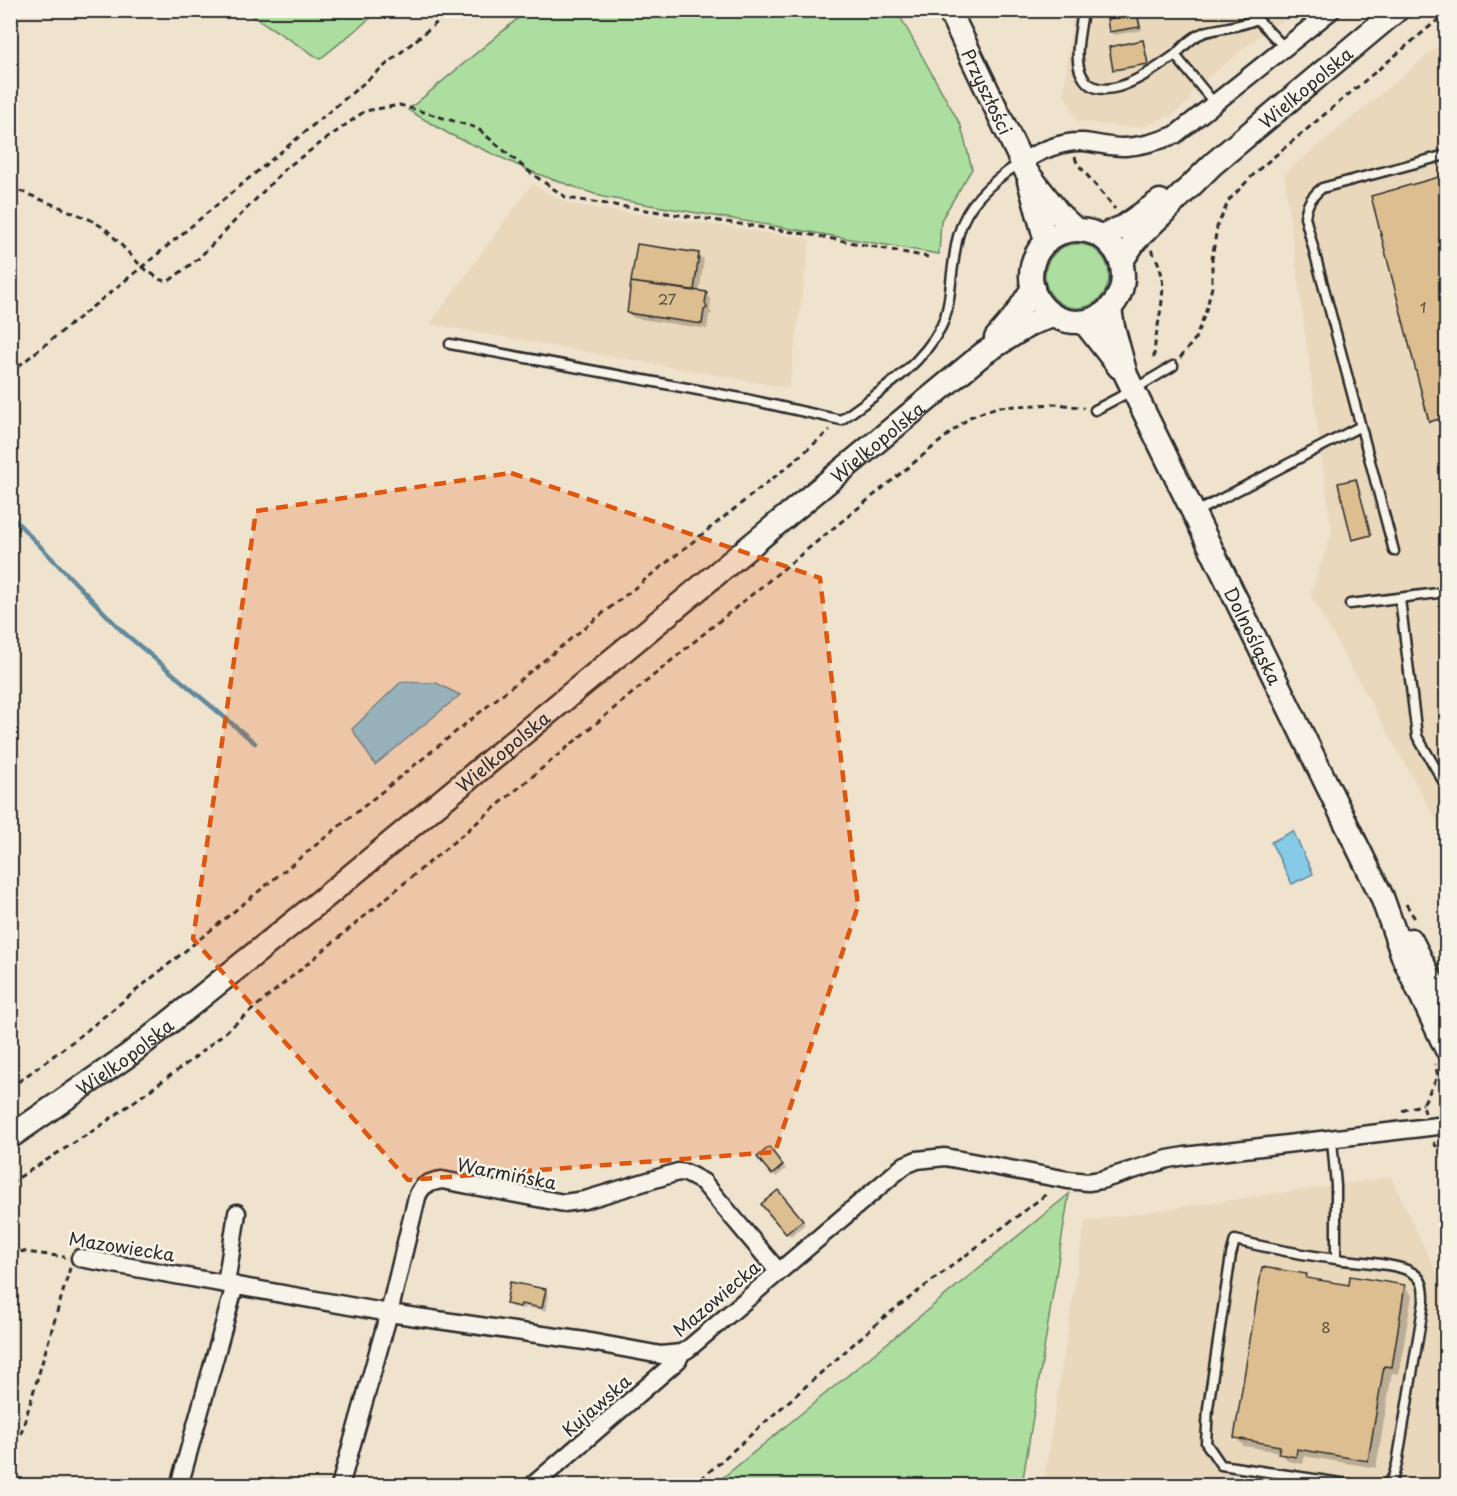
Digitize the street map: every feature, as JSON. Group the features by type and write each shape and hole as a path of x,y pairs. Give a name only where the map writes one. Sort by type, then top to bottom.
{"main road":[{"name":"Przyszłości","path":"949,10 1024,166 1046,241"},
{"name":"Wielkopolska","path":"1101,236 1133,230 1397,10"},
{"name":"Przyszłości","path":"1024,166 1060,215 1075,230"},
{"path":"1075,230 1093,232 1101,236 1113,246 1124,271 1119,297 1110,309 1099,317 1084,322 1068,322 1053,316 1041,306 1030,280 1031,266 1036,252 1046,241 1057,234 1075,230"},
{"name":"Wielkopolska","path":"1121,262 1129,248 1133,230"},
{"name":"Wielkopolska","path":"984,353 1015,316 1033,288"},
{"name":"Dolnośląska","path":"1110,309 1129,383"},
{"name":"Wielkopolska","path":"10,1137 130,1054 324,898 984,353 1032,323 1053,316"},
{"name":"Dolnośląska","path":"1084,322 1129,383 1382,897 1404,959 1446,1048"},
{"name":"Dolnośląska","path":"1382,897 1408,935 1446,1009"}],"street":[{"path":"1024,166 1036,153 1056,145 1074,142 1122,147 1155,142 1175,135 1332,10"},
{"name":"Mazowiecka","path":"76,1258 389,1313 585,1341 662,1355 681,1353 688,1349 894,1174 917,1160 945,1157 1078,1182 1101,1180 1185,1156 1446,1125"},
{"name":"Warmińska","path":"389,1313 419,1191 426,1184 442,1180 564,1203 585,1200 669,1174 686,1173 702,1182 778,1271"},
{"path":"179,1485 230,1284 237,1213"},
{"path":"340,1485 389,1313"},
{"name":"Kujawska","path":"532,1485 678,1360 681,1353"}],"lane":[{"path":"1083,10 1078,54 1080,70 1087,81 1095,87 1107,89 1124,86 1142,78 1175,55 1195,37 1206,32 1245,24 1254,15 1285,48"},
{"path":"1175,55 1216,104"},
{"path":"1394,551 1359,427 1305,217 1306,205 1313,195 1322,189 1446,155"},
{"path":"450,344 746,399 841,420 900,376 919,358 932,341 942,326 948,305 955,248 959,230 966,216 989,186 1002,174 1024,166"},
{"path":"1095,410 1129,383 1160,375 1173,366"},
{"path":"1193,513 1359,427"},
{"path":"1350,604 1446,592"},
{"path":"1400,599 1417,736 1446,786"},
{"path":"1332,1140 1336,1186 1336,1259"},
{"path":"1361,1485 1221,1465 1206,1443 1208,1408 1235,1240 1411,1271 1419,1278 1424,1288 1424,1302 1397,1464 1393,1478 1386,1485 1371,1485"}],"path":[{"path":"10,373 142,267 452,10"},
{"path":"1173,366 1195,339 1206,311 1212,287 1212,259 1217,226 1229,200 1258,170 1446,13"},
{"path":"10,187 89,219 106,229 142,267 161,280 169,281 199,258 286,168 365,111 400,105 477,128 532,174 567,198 812,235 928,257"},
{"path":"1074,142 1077,162 1158,260 1163,272 1164,285 1154,346 1155,369 1160,375"},
{"path":"10,1183 96,1129 193,1059 715,624 970,417 996,407 1023,405 1059,404 1095,410"},
{"path":"10,1088 106,1015 792,463 841,420"},
{"path":"1402,1111 1423,1104"},
{"path":"693,1485 883,1318 1043,1194 1078,1182"},
{"name":"Mazowiecka","path":"10,1250 76,1258"},
{"path":"21,1434 76,1258"}],"highlighted area":[{"path":"511,473 820,578 858,906 775,1152 408,1180 193,939 256,511"}],"shaded area":[{"path":"1073,11 1304,11 1294,19 1277,23 1262,34 1192,91 1189,102 1173,114 1145,126 1122,127 1077,121 1064,93"},
{"path":"1446,40 1446,837 1310,594 1332,534 1284,174"},
{"path":"532,184 569,204 810,239 789,388 430,324"},
{"path":"1391,1177 1446,1293 1446,1485 1043,1486 1085,1221"}],"green space":[{"path":"528,10 897,11 961,126 972,169 941,220 939,254 603,197 535,173 449,134 408,110"},
{"path":"245,11 379,11 320,59"},
{"path":"1077,244 1095,250 1103,258 1109,276 1103,294 1095,302 1077,308 1059,302 1051,294 1045,276 1051,258 1059,250"},
{"path":"1069,1194 1022,1485 714,1485"}],"water":[{"path":"401,682 436,683 460,695 375,765 352,729"},
{"path":"1293,831 1313,874 1292,884 1271,842"}],"building":[{"path":"1137,14 1140,27 1109,32 1107,19"},
{"path":"1143,40 1148,64 1113,70 1109,47"},
{"path":"1446,175 1446,417 1429,422 1371,196"},
{"path":"637,244 699,253 694,291 631,282"},
{"path":"631,282 707,292 705,303 707,308 704,310 702,324 627,313"},
{"path":"1356,479 1371,535 1352,540 1338,483"},
{"path":"769,1147 783,1165 772,1175 757,1157"},
{"path":"778,1190 803,1220 786,1234 761,1204"},
{"path":"1262,1267 1307,1274 1306,1278 1349,1285 1350,1276 1405,1285 1392,1367 1384,1366 1368,1461 1297,1449 1296,1457 1278,1454 1280,1446 1234,1438"},
{"path":"510,1282 546,1289 542,1308 506,1304"}],"waterway":[{"path":"10,515 122,631 255,743"}]}
